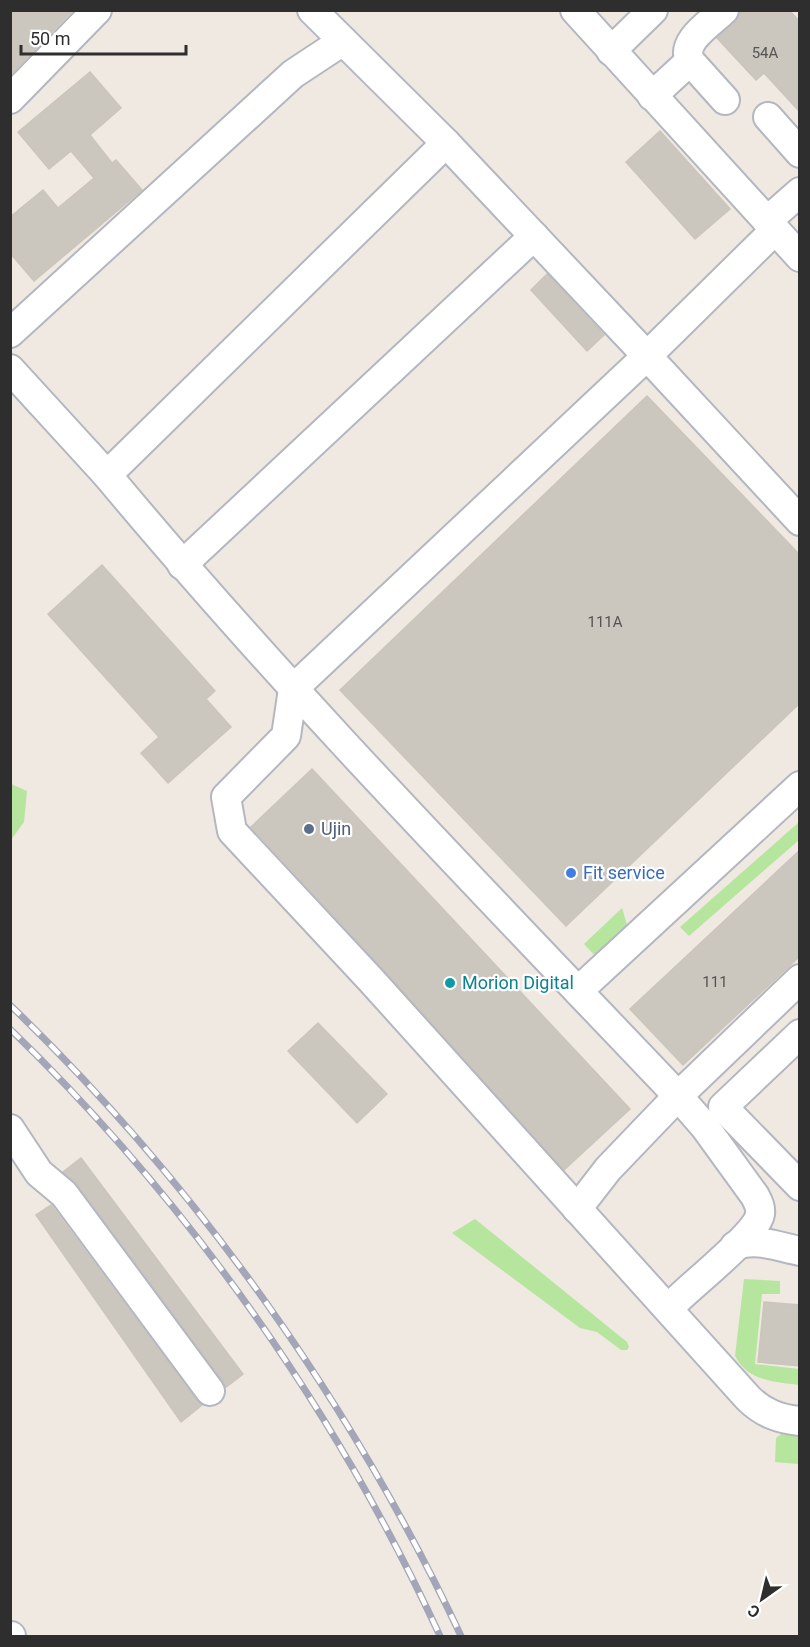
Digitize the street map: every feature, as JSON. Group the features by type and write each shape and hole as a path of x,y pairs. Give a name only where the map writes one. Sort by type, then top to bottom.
{"street":[{"path":"10,99 97,10"},
{"path":"312,10 446,143 800,521"},
{"path":"574,10 800,257"},
{"path":"611,51 653,10"},
{"path":"724,10 691,41 687,51 690,61 725,100"},
{"path":"10,333 293,74 343,41"},
{"path":"650,93 690,61"},
{"path":"768,117 800,153"},
{"path":"107,476 446,143"},
{"path":"800,192 771,226 647,356 293,688 286,736 226,797 232,831 371,980 755,1405 779,1418 800,1421"},
{"path":"182,566 534,236"},
{"path":"10,369 107,476 182,566 293,688 678,1096 705,1127 755,1196 760,1206 760,1215 756,1223 669,1308"},
{"path":"578,991 800,786"},
{"path":"576,1209 608,1169 678,1096 800,979"},
{"path":"774,1003 800,1032 723,1107 800,1186"},
{"path":"10,1129 39,1173 64,1194 210,1391"},
{"path":"735,1246 755,1242 800,1251"}],"green space":[{"path":"11,784 27,791 24,822 11,840"},
{"path":"799,822 799,840 689,936 680,927"},
{"path":"622,908 628,928 596,957 584,944"},
{"path":"475,1219 627,1342 629,1347 627,1350 621,1350 597,1332 580,1328 452,1233"},
{"path":"744,1279 780,1281 780,1294 762,1294 755,1364 799,1369 799,1385 762,1379 747,1371 735,1356"},
{"path":"784,1432 799,1432 798,1464 775,1462 776,1438"}],"building":[{"path":"10,10 73,10 10,75"},
{"path":"740,10 789,10 800,22 800,112 764,73 756,80 717,38 735,22"},
{"path":"90,72 121,108 90,135 112,163 116,160 142,190 34,281 10,253 10,217 43,190 58,208 94,178 71,151 49,169 18,132"},
{"path":"660,131 730,209 695,239 626,162"},
{"path":"547,274 604,335 587,351 531,290"},
{"path":"647,396 800,555 800,703 566,926 340,690"},
{"path":"102,565 215,691 206,699 231,727 168,783 141,753 159,737 48,614"},
{"name":"Morion Digital","path":"312,769 630,1109 564,1170 251,827"},
{"path":"800,850 800,956 683,1065 630,1009"},
{"path":"318,1023 387,1094 357,1123 288,1051"},
{"path":"81,1158 243,1374 226,1387 77,1184 63,1172"},
{"path":"51,1205 202,1405 181,1422 36,1215"},
{"path":"764,1302 800,1305 800,1366 758,1362"}],"railway":[{"path":"10,1005 79,1074 144,1147 206,1222 264,1300 319,1381 370,1464 418,1549 461,1636"},
{"path":"10,1029 76,1096 138,1165 253,1313 305,1391 354,1471 399,1552 440,1636"}],"place":[{"name":"Ujin","path":"309,829"},
{"name":"Fit service","path":"571,873"},
{"name":"Morion Digital","path":"450,983"}]}
